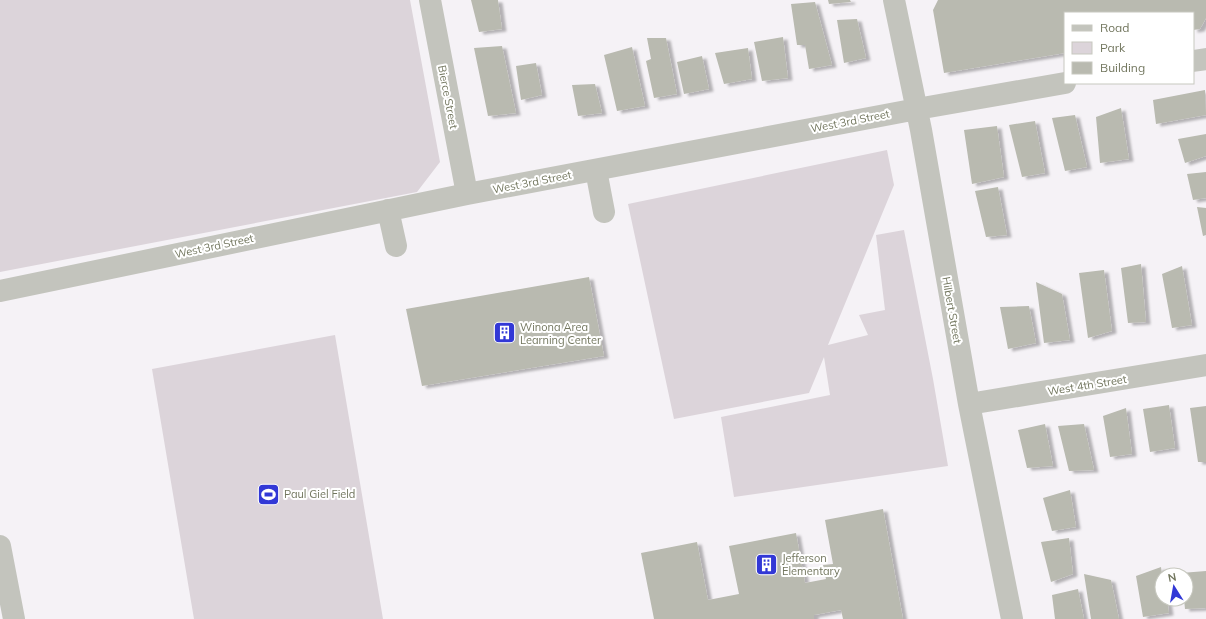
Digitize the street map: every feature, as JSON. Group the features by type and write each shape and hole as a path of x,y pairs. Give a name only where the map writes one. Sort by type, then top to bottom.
{"street":[{"name":"Bierce Street","path":"430,0 467,194"},
{"name":"Hilbert Street","path":"894,0 916,109 969,404 1012,619"},
{"path":"1194,61 1206,58"},
{"name":"West 3rd Street","path":"0,291 467,194 916,109 1064,83"},
{"path":"596,170 604,212"},
{"path":"388,210 396,246"},
{"name":"West 4th Street","path":"969,404 1206,365"},
{"path":"0,546 3,577 14,619"}],"green space":[{"path":"0,0 410,0 440,162 417,192 0,272"},
{"path":"887,150 894,185 828,345 868,335 859,315 885,310 876,235 904,230 948,466 734,497 721,417 830,395 824,357 809,393 674,419 628,204"},
{"name":"Paul Giel Field","path":"335,335 383,619 194,619 152,369"}],"building":[{"path":"471,0 498,0 502,29 479,32"},
{"path":"828,0 850,0 851,2 829,4"},
{"path":"938,0 1206,0 1206,18 1200,29 1194,30 1194,12 1064,12 1064,53 944,73 933,10"},
{"path":"815,2 832,65 809,69 805,45 797,45 791,4"},
{"path":"857,19 866,58 844,63 837,20"},
{"path":"783,37 788,78 762,81 754,42"},
{"path":"647,38 666,38 677,94 654,98 646,61 651,59"},
{"path":"502,46 516,113 488,116 474,48"},
{"path":"632,47 645,106 617,111 604,55"},
{"path":"748,48 752,79 724,84 715,53"},
{"path":"702,56 709,89 684,94 677,62"},
{"path":"536,63 542,95 521,100 516,66"},
{"path":"595,84 602,113 578,116 572,85"},
{"path":"1205,90 1206,115 1156,124 1153,100"},
{"path":"1121,108 1129,159 1100,163 1096,117"},
{"path":"1075,115 1087,167 1065,171 1052,118"},
{"path":"1035,121 1045,173 1022,177 1009,125"},
{"path":"997,126 1004,177 972,184 964,130"},
{"path":"1206,134 1206,156 1185,163 1178,139"},
{"path":"1206,172 1206,198 1193,200 1187,174"},
{"path":"998,187 1007,235 986,237 975,191"},
{"path":"1197,207 1206,208 1206,235 1203,236"},
{"path":"1141,264 1146,322 1128,323 1121,268"},
{"path":"1182,266 1192,325 1172,328 1162,274"},
{"path":"1104,270 1112,331 1088,338 1079,273"},
{"name":"Winona Area Learning Center","path":"589,277 604,356 422,386 406,309"},
{"path":"1036,282 1062,294 1070,340 1044,343"},
{"path":"1029,306 1036,343 1008,349 1000,307"},
{"path":"1169,405 1175,448 1150,452 1143,409"},
{"path":"1206,406 1206,462 1198,462 1190,408"},
{"path":"1126,408 1132,454 1110,457 1103,416"},
{"path":"1045,424 1053,466 1027,468 1018,430"},
{"path":"1084,424 1094,470 1069,471 1058,426"},
{"path":"1070,490 1076,527 1052,531 1043,498"},
{"name":"Jefferson Elementary","path":"883,509 903,619 843,619 841,610 814,615 814,619 654,619 641,553 697,542 708,600 739,594 729,546 796,533 805,583 826,579 823,565 833,564 825,520"},
{"path":"1069,538 1073,574 1051,582 1041,542"},
{"path":"1154,570 1154,607 1168,607 1169,613 1143,617 1136,576"},
{"path":"1206,571 1206,608 1185,609 1185,607 1194,607 1194,572"},
{"path":"1084,574 1111,580 1119,619 1091,619"},
{"path":"1078,589 1084,619 1055,619 1052,595"}],"place":[{"name":"Winona Area Learning Center","path":"505,333"},
{"name":"Paul Giel Field","path":"268,494"},
{"name":"Jefferson Elementary","path":"767,564"}]}
